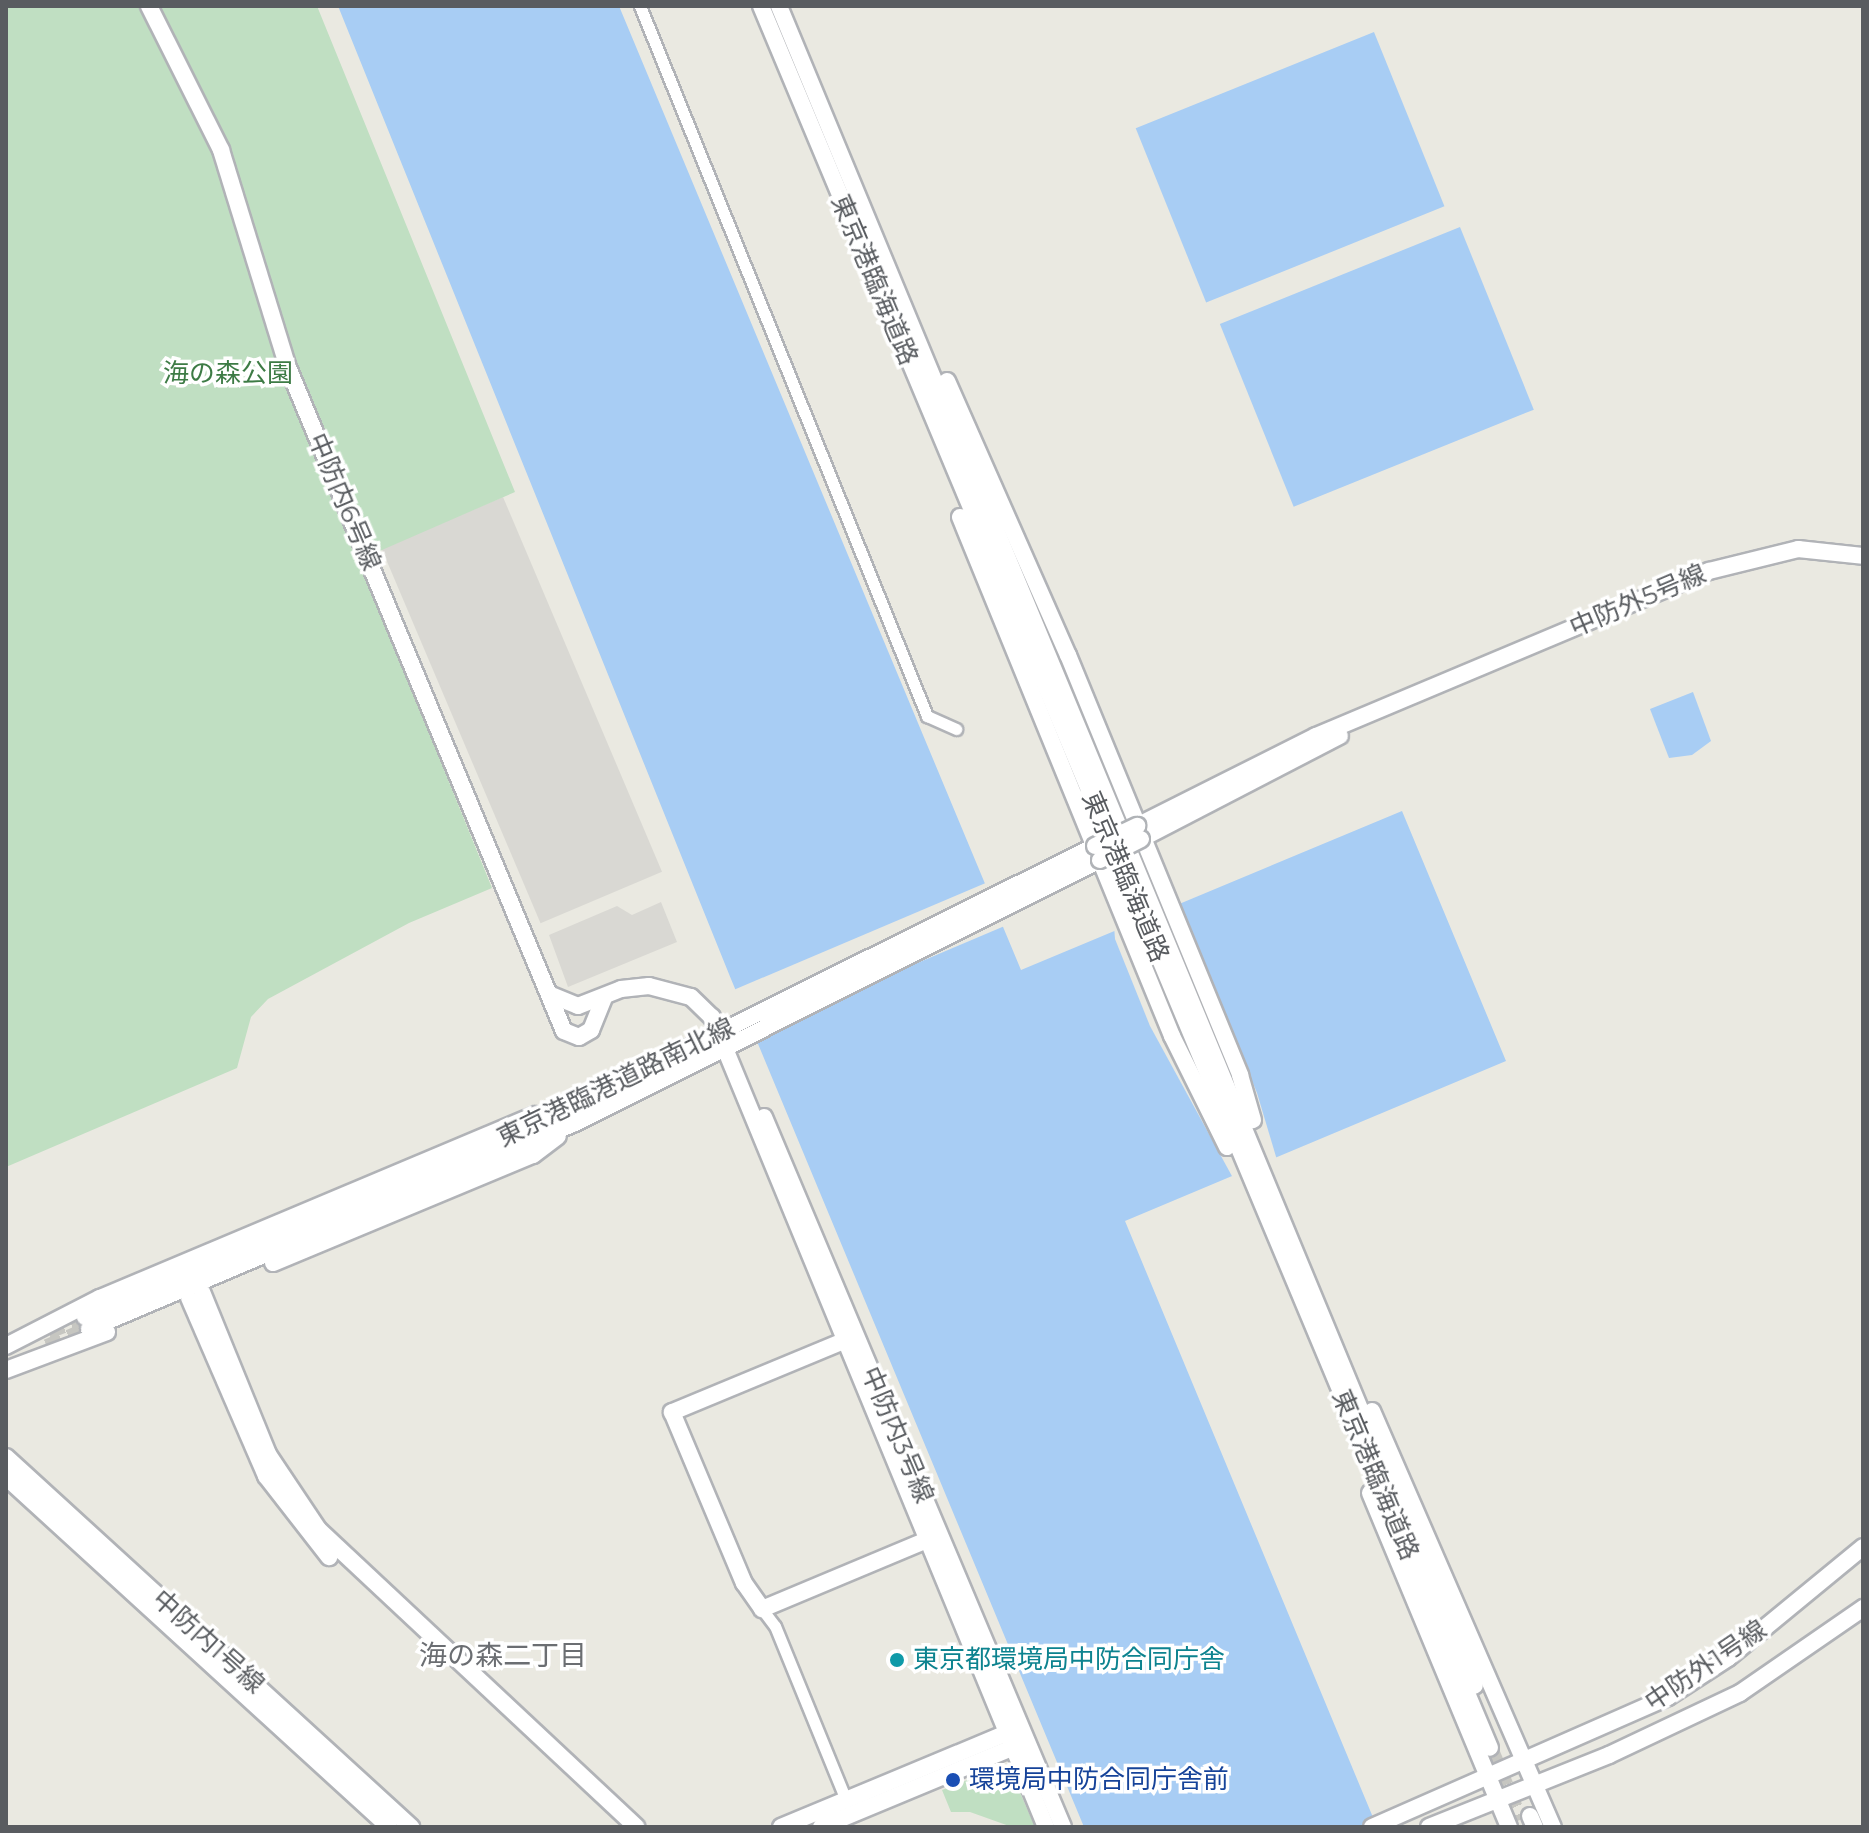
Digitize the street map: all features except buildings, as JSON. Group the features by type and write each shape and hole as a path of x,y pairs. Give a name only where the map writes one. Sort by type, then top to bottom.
{"street":[{"name":"中防内6号線","path":"149,6 221,150 287,365 561,1020"},
{"path":"640,6 927,716 956,729"},
{"path":"754,6 782,60"},
{"name":"東京港臨海道路","path":"761,6 901,344 1101,849 1134,880 1271,1185 1266,1203 1316,1299 1495,1747 1321,1348 1266,1203 1134,880 897,283 779,6"},
{"path":"787,6 806,64"},
{"path":"897,283 962,412 1240,1075 1271,1185"},
{"path":"901,344 944,477 1101,849 1191,1079 1266,1203"},
{"name":"中防外5号線","path":"1139,832 1422,691 1747,558 1798,549 1863,556"},
{"name":"東京港臨港道路南北線","path":"723,1039 567,1106 513,1135 87,1323 575,1123 723,1039 1139,832"},
{"path":"604,997 585,1035 568,1035 561,1020 572,1006 635,986 668,988 709,1011 723,1039"},
{"path":"551,995 572,1006"},
{"name":"中防内3号線","path":"723,1039 741,1060 849,1339 1016,1738 1046,1827"},
{"path":"6,1346 100,1298 516,1121 567,1106"},
{"path":"6,1370 533,1155 575,1123"},
{"path":"196,1295 266,1476 313,1540 620,1827"},
{"path":"196,1295 268,1454 318,1529 636,1827"},
{"path":"1316,1299 1384,1432 1553,1827"},
{"path":"846,1800 775,1626 744,1583 672,1412 849,1339"},
{"path":"1321,1348 1324,1382 1497,1799 1523,1823"},
{"name":"中防内1号線","path":"6,1457 411,1827"},
{"name":"中防内1号線","path":"6,1477 389,1827"},
{"path":"762,1609 933,1537"},
{"name":"中防外1号線","path":"1372,1827 1668,1697 1728,1658 1863,1547"},
{"name":"中防外1号線","path":"1429,1827 1535,1784 1740,1693 1863,1608"},
{"path":"781,1827 1016,1738"},
{"path":"821,1827 1016,1738"},
{"name":"中防内3号線","path":"1016,1738 1063,1827"}],"shaded area":[{"path":"503,497 662,872 541,923 381,549"},
{"path":"661,902 677,942 568,987 549,935 617,906 632,915"}],"green space":[{"name":"海の森公園","path":"6,6 317,6 515,492 359,560 492,888 409,923 268,999 251,1017 237,1068 6,1167"},
{"path":"998,1768 1012,1774 1035,1827 1012,1827 970,1812 951,1812 942,1790"}],"water":[{"path":"338,6 619,6 1021,970 1402,811 1506,1061 1125,1221 1377,1827 1084,1827 731,979"},
{"path":"1374,32 1444,206 1206,303 1136,128"},
{"path":"1460,227 1534,410 1294,507 1220,324"},
{"path":"1693,692 1711,741 1692,755 1669,758 1650,709"}],"pier":[{"path":"988,882 1006,925 750,1034 731,991"},
{"path":"1172,901 1180,905 1257,1093 1277,1160 1233,1178 1150,1026 1115,939 1114,926"}],"tunnel":[{"path":"48,1331 85,1317"},
{"path":"47,1347 89,1329"},
{"path":"1490,1748 1520,1820"}],"place":[{"name":"東京都環境局中防合同庁舎","path":"897,1660"},
{"name":"環境局中防合同庁舎前","path":"953,1780"}],"district":[{"name":"海の森二丁目","path":"503,1655"}]}
